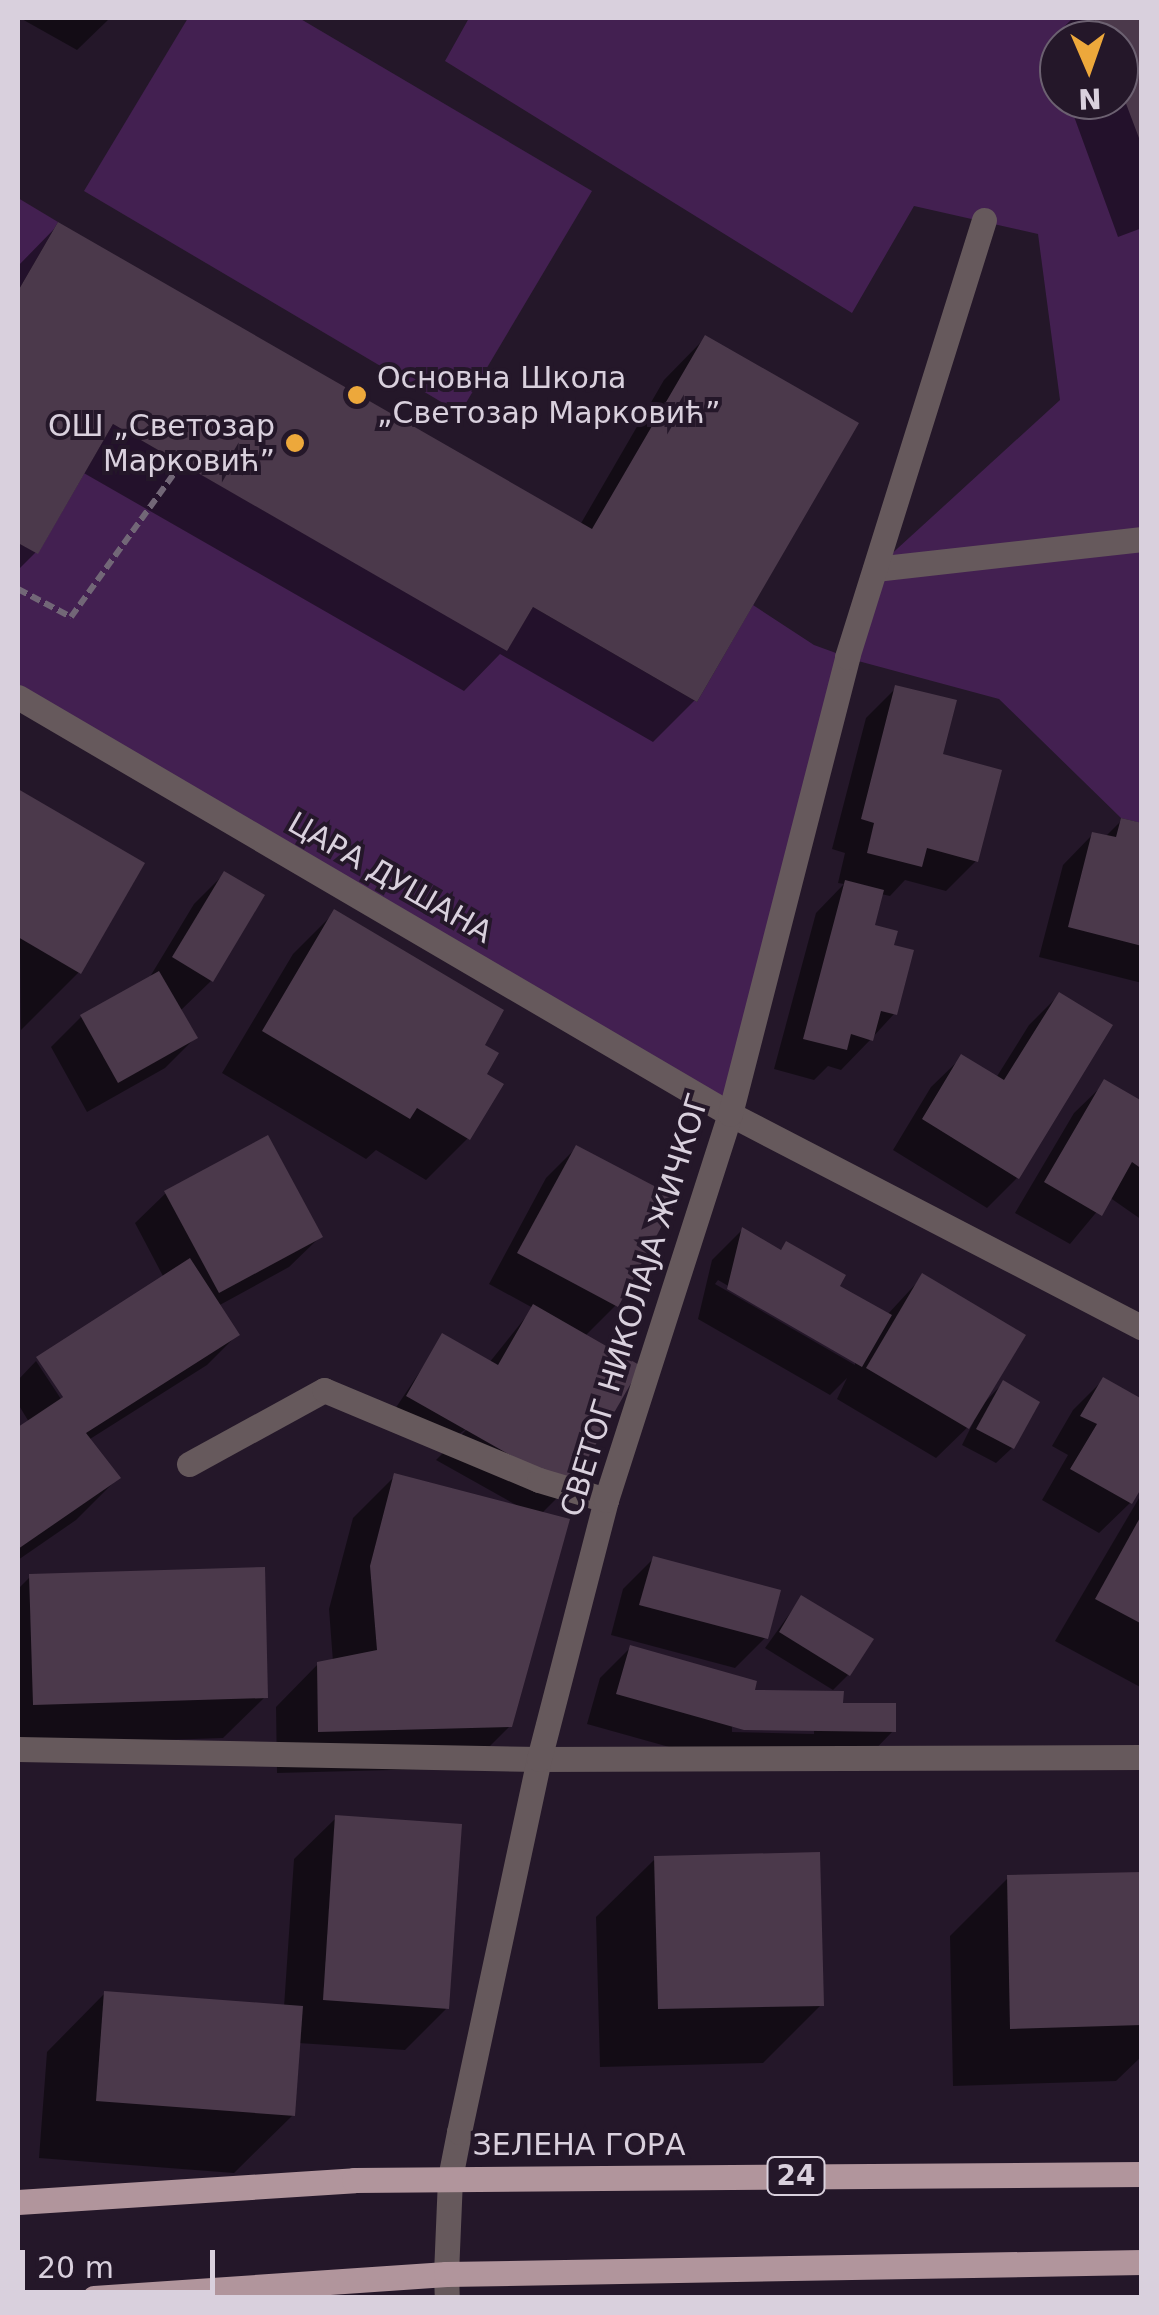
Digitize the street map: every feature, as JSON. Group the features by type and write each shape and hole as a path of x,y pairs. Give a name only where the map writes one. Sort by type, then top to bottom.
{"main road":[{"name":"ЗЕЛЕНА ГОРА","path":"18,2202 450,2178 1142,2174"},
{"path":"94,2298 1142,2262"}],"street":[{"name":"СВЕТОГ НИКОЛАЈА ЖИЧКОГ","path":"446,2286 450,2178 539,1759 606,1500 730,1114 875,569 984,220"},
{"path":"875,569 1142,540"},
{"name":"ЦАРА ДУШАНА","path":"18,697 730,1114 1142,1328"},
{"path":"189,1464 324,1390 539,1480 606,1500"},
{"path":"18,1749 539,1759 1142,1757"}],"path":[{"path":"18,589 70,617 181,464"}],"shaded area":[{"path":"188,18 299,18 592,191 460,413 84,191"},
{"path":"469,18 1141,18 1141,823 1121,818 999,699 847,658 730,1114 18,697 18,543 38,553 113,424 507,650 533,607 697,702 753,605 814,645 847,657 875,569 1060,400 1038,234 914,206 852,313 445,61"},
{"path":"18,198 58,222 18,291"}],"building":[{"path":"1142,18 1142,146 1132,120 1139,120 1139,20 1095,20"},
{"name":"ОШ „Светозар Марковић”","path":"58,222 592,529 705,335 859,423 697,702 533,607 507,651 113,424 38,554 18,543 18,291"},
{"path":"895,685 957,700 943,754 1002,770 978,862 927,848 922,867 867,853 874,823 861,819"},
{"path":"18,789 145,863 81,974 18,937"},
{"path":"1121,818 1142,823 1142,946 1068,927 1092,832 1116,837"},
{"path":"224,871 265,895 213,982 172,957"},
{"path":"845,880 884,890 875,925 898,931 894,945 914,950 897,1015 881,1011 873,1041 851,1034 847,1050 803,1039"},
{"path":"334,909 504,1010 485,1045 499,1053 487,1074 504,1084 470,1140 417,1108 410,1119 262,1031"},
{"path":"159,971 198,1038 118,1083 80,1015"},
{"path":"1059,992 1113,1025 1019,1179 922,1119 961,1054 1004,1080"},
{"path":"1104,1079 1142,1101 1142,1169 1132,1162 1102,1216 1044,1182"},
{"path":"268,1135 323,1237 219,1293 164,1191"},
{"path":"576,1145 677,1198 618,1307 517,1253"},
{"path":"742,1227 781,1250 786,1241 846,1275 840,1286 892,1315 862,1367 727,1289"},
{"path":"190,1258 240,1335 86,1433 121,1478 18,1549 18,1427 63,1397 36,1357"},
{"path":"922,1273 1026,1335 969,1429 866,1368"},
{"path":"533,1304 641,1366 570,1489 406,1396 442,1333 498,1365"},
{"path":"1103,1377 1142,1399 1142,1487 1132,1504 1070,1469 1097,1424 1080,1416"},
{"path":"1003,1380 1040,1402 1014,1449 976,1429"},
{"path":"394,1473 570,1519 512,1727 318,1732 317,1662 377,1650 370,1566"},
{"path":"1142,1514 1142,1624 1095,1599"},
{"path":"653,1556 781,1590 768,1639 639,1605"},
{"path":"265,1567 268,1698 33,1705 29,1574"},
{"path":"801,1595 874,1639 850,1676 779,1632"},
{"path":"630,1645 757,1681 755,1690 844,1691 843,1703 896,1703 896,1732 744,1730 616,1694"},
{"path":"335,1815 462,1824 449,2009 323,2000"},
{"path":"820,1852 824,2006 658,2009 654,1856"},
{"path":"1142,1872 1142,2025 1010,2029 1007,1875"},
{"path":"104,1991 303,2006 295,2116 96,2101"}],"place":[{"name":"Основна Школа „Светозар Марковић”","path":"357,395"},
{"name":"ОШ „Светозар Марковић”","path":"295,443"}]}
